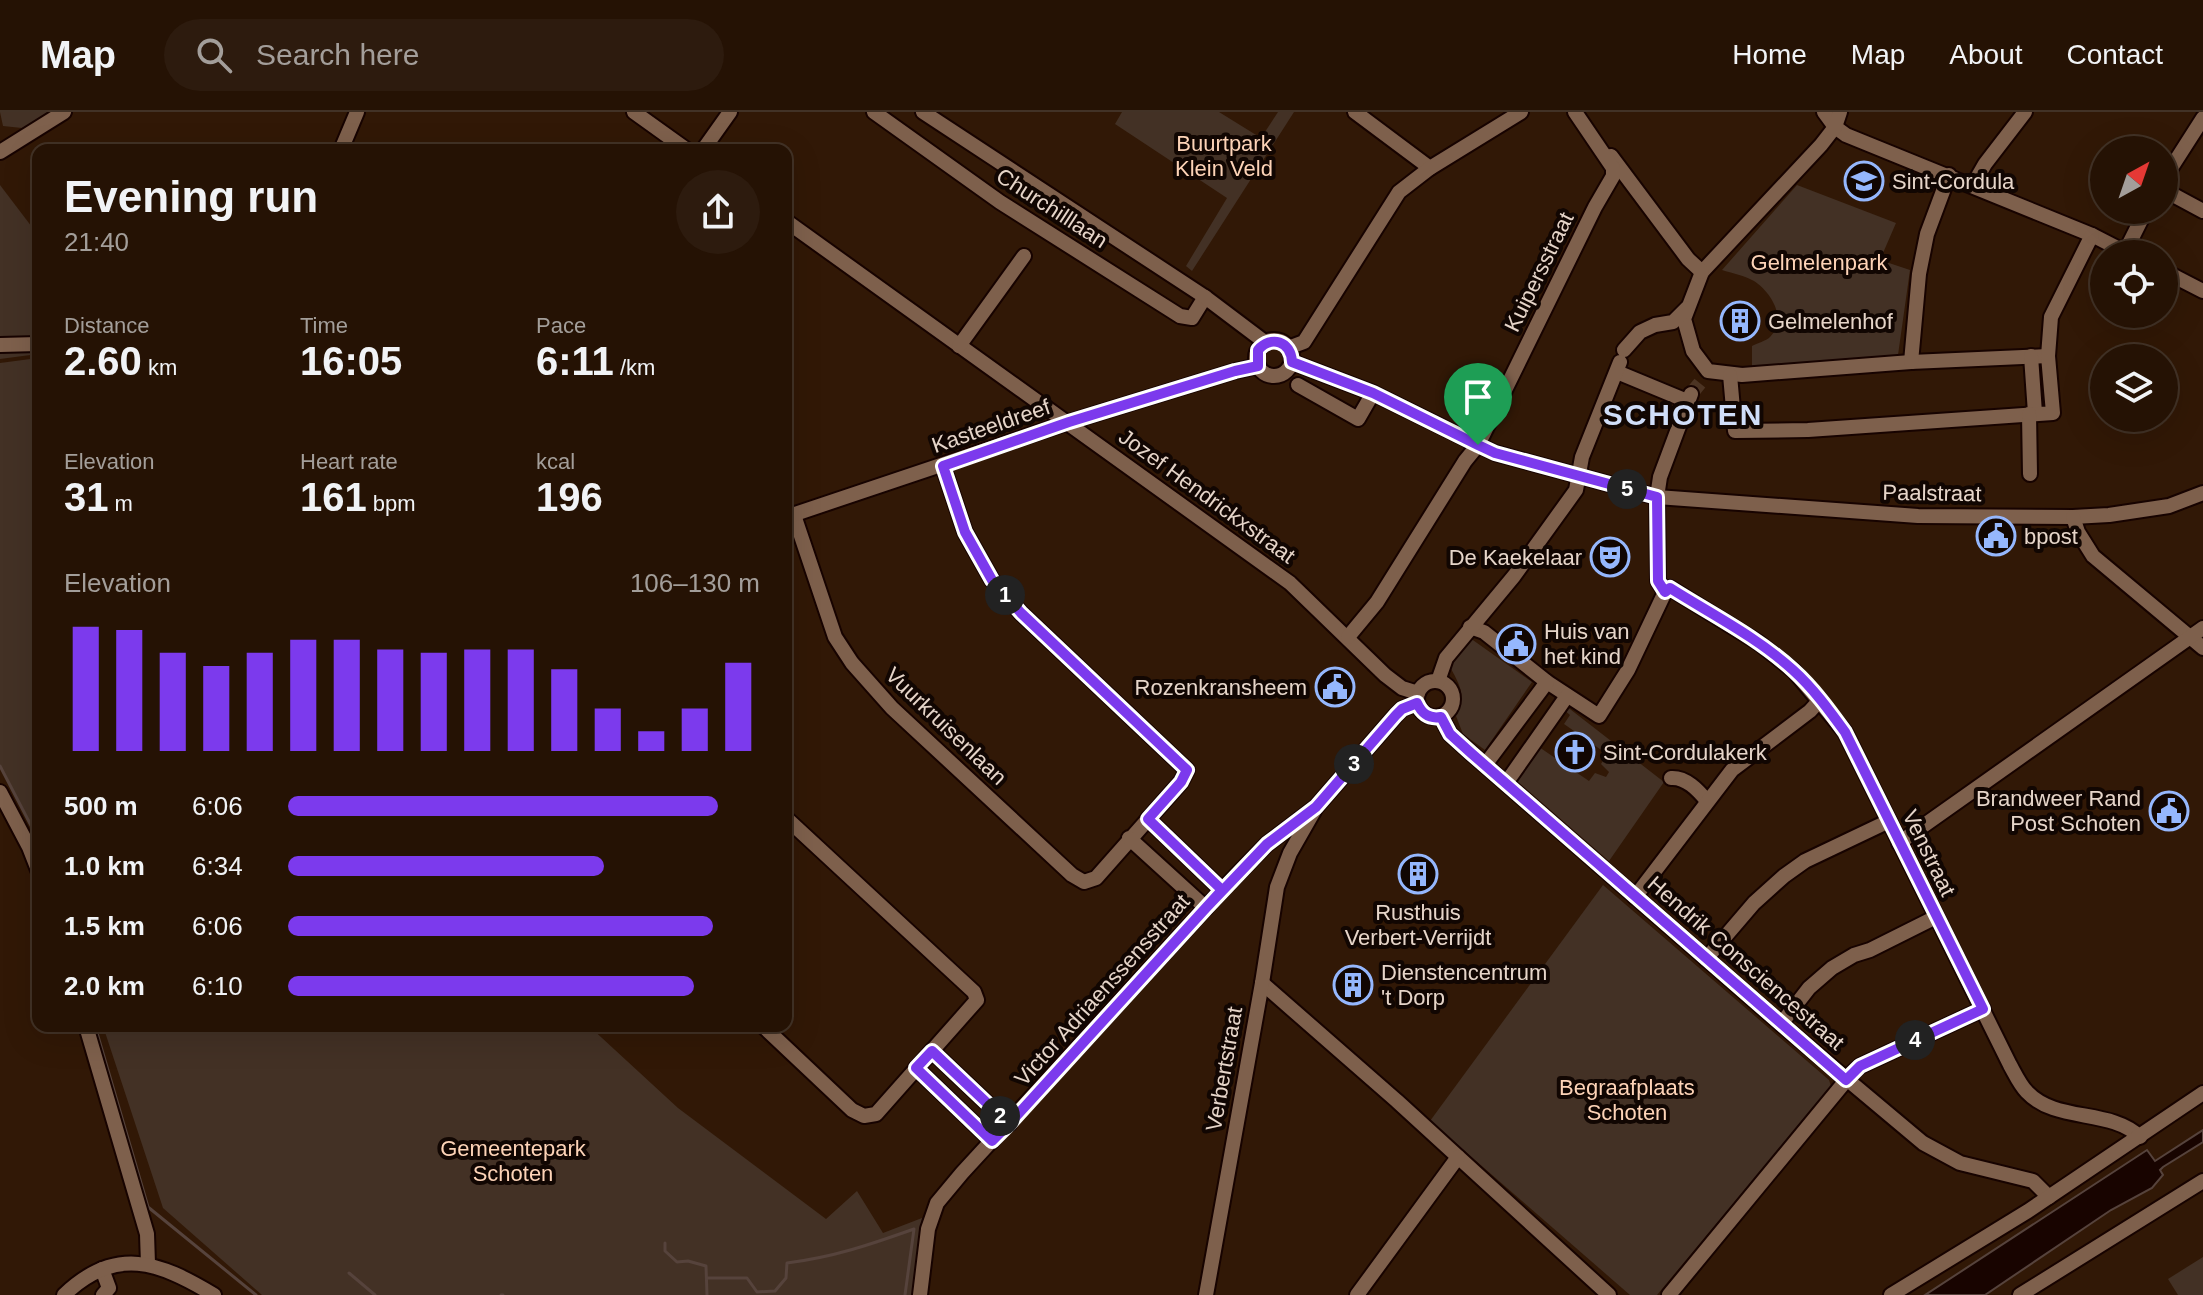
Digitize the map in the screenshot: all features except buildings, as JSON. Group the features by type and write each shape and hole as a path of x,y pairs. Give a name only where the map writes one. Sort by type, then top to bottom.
{"street":[{"path":"0,152 64,112"},
{"path":"344,144 357,112"},
{"path":"634,112 679,144"},
{"path":"707,144 730,112"},
{"name":"Churchilllaan","path":"874,112 1000,202 1180,316 1192,318 1205,297"},
{"name":"Churchilllaan","path":"923,112 1205,297 1266,343"},
{"path":"1355,112 1430,168"},
{"path":"1521,112 1430,168 1399,192 1304,342 1290,355 1285,373 1273,377 1258,366 1256,356 1266,343 1278,341 1290,355 1495,453 1657,497"},
{"path":"1578,112 1688,259 1702,272"},
{"name":"Kuipersstraat","path":"1348,637 1377,602 1478,445 1613,176 1613,168 1578,112"},
{"path":"1824,112 1835,127 1846,135 2102,240"},
{"path":"1470,627 1484,632 1547,682 1599,716 1628,670 1665,592 1658,581 1657,497 1660,477 1696,387 1693,351 1684,319 1687,307 1702,272 1835,127 1840,112"},
{"path":"1973,185 1985,164 2025,112"},
{"path":"2178,157 2203,118"},
{"path":"1911,362 1919,274 1927,234 1949,175"},
{"path":"2178,198 2203,211"},
{"name":"Jozef Hendrickxstraat","path":"792,225 1290,583 1402,688 1418,698"},
{"path":"1730,375 1735,431 1808,430 2053,413 2048,356 2051,317 2092,235"},
{"path":"959,346 1024,256"},
{"path":"2178,278 2203,291"},
{"path":"1418,698 1424,714 1429,717 1441,717 1451,709 1454,698 1449,687 1438,681 1446,658 1514,576 1576,490 1582,457 1620,362 1640,332 1673,322 1687,307"},
{"path":"0,345 32,344"},
{"path":"2030,474 2031,356"},
{"path":"1620,362 1696,387 1730,375 2048,356"},
{"name":"Kasteeldreef","path":"792,515 1069,422 1258,366"},
{"path":"1298,385 1358,419 1373,393"},
{"name":"Vuurkruisenlaan","path":"792,521 835,637 852,663 892,708 1072,875 1084,882 1096,878 1181,782 1187,770 1021,613 992,580 965,532 943,466"},
{"name":"Paalstraat","path":"1657,497 1918,516 2073,517 2169,506 2203,493"},
{"path":"2073,517 2093,556 2203,648"},
{"name":"Venstraat","path":"1665,592 1670,588 1759,643 1794,671 1845,732 2026,1091 2039,1102 2125,1125 2140,1137"},
{"path":"1899,843 2203,628"},
{"name":"Verbertstraat","path":"1206,1295 1277,887 1290,853 1316,807 1396,715 1418,698 1426,683 1438,681"},
{"path":"1485,765 1547,682"},
{"path":"1506,783 1567,696"},
{"path":"1635,897 1732,770 1820,700"},
{"name":"Hendrik Consciencestraat","path":"1441,717 1450,734 1635,897 1846,1080 1939,1154 1970,1166 2033,1181 2049,1197"},
{"path":"1671,778 1677,777 1692,786 1707,801"},
{"path":"0,792 32,855"},
{"name":"Verbertstraat","path":"1267,844 1316,807"},
{"path":"1148,819 1222,890"},
{"path":"1706,959 1754,903 1784,876 1805,861 1889,821"},
{"path":"769,1032 852,1110 864,1116 876,1114 977,1000 974,992 792,824"},
{"path":"1129,838 1206,908"},
{"path":"1267,844 1290,853"},
{"name":"Victor Adriaenssensstraat","path":"920,1295 928,1229 937,1203 1267,844"},
{"path":"1781,1024 1809,988 1832,968 1936,917"},
{"path":"1262,983 1609,1295"},
{"path":"1669,1295 1860,1066 1983,1009"},
{"path":"88,1032 147,1234 148,1264"},
{"path":"932,1051 1009,1124"},
{"path":"916,1068 992,1141"},
{"path":"1891,1295 2049,1197 2203,1093"},
{"path":"1357,1295 1458,1157"},
{"path":"2020,1295 2203,1181"},
{"path":"64,1295 102,1269 120,1264 148,1264 181,1276 214,1295"},
{"path":"102,1269 109,1286 103,1295"}],"green space":[{"path":"0,112 49,112 22,128 3,126"},
{"name":"Buurtpark Klein Veld","path":"1122,112 1219,112 1261,138 1278,112 1294,112 1192,271 1186,266 1227,198 1115,124"},
{"path":"0,185 32,227 32,355 0,359"},
{"name":"Gelmelenpark","path":"1797,185 1896,223 1880,260 1910,270 1898,355 1752,367 1752,346 1768,338 1775,330 1775,306 1754,281 1722,270"},
{"path":"32,359 32,827 0,766 0,363"},
{"path":"1470,638 1532,682 1485,750 1463,734 1456,716 1461,691 1450,667"},
{"path":"1566,706 1664,782 1609,861 1517,781 1539,747 1589,781 1595,773 1606,777 1609,772 1601,764 1607,754 1564,724 1570,715 1563,709"},
{"name":"Begraafplaats Schoten","path":"1603,885 1829,1080 1831,1086 1657,1295 1630,1295 1430,1121"},
{"name":"Gemeentepark Schoten","path":"105,1032 596,1032 678,1108 826,1219 857,1191 883,1233 922,1218 913,1295 262,1295 163,1208"},
{"path":"2203,1257 2203,1295 2178,1295 2168,1279"}],"shaded area":[{"path":"2203,1130 2203,1142 2163,1167 2160,1170 2163,1175 2152,1188 2111,1210 1985,1295 1925,1295 2147,1150 2155,1161"}],"waterway":[{"path":"0,766 32,827"},
{"path":"97,1032 148,1207 256,1295"},
{"path":"707,1278 747,1278 757,1292 775,1291 786,1278 787,1263 851,1250 914,1229 905,1295"},
{"path":"665,1243 665,1251 677,1262 688,1261 706,1266 707,1295"},
{"path":"349,1273 375,1295"}],"tunnel":[{"path":"1691,394 1700,383"}],"place":[{"name":"Sint-Cordula","path":"1864,181"},
{"name":"Gelmelenhof","path":"1740,321"},
{"name":"bpost","path":"1996,536"},
{"name":"De Kaekelaar","path":"1610,557"},
{"name":"Huis van het kind","path":"1516,644"},
{"name":"Rozenkransheem","path":"1335,687"},
{"name":"Sint-Cordulakerk","path":"1575,752"},
{"name":"Brandweer Rand Post Schoten","path":"2169,811"},
{"name":"Rusthuis Verbert-Verrijdt","path":"1418,874"},
{"name":"Dienstencentrum 't Dorp","path":"1353,985"}],"district":[{"name":"SCHOTEN","path":"1683,414"}],"route":[{"path":"1478,445 1373,393 1292,362 1288,348 1282,342 1274,341 1258,350 1258,366 1069,422 943,466 965,532 992,580 1021,613 1187,770 1181,782 1148,819 1222,890 1009,1124 932,1051 916,1068 992,1141 1009,1124 1258,852 1316,807 1396,715 1417,703 1429,717 1441,717 1450,734 1471,753 1846,1080 1860,1066 1983,1009 1845,732 1828,709 1794,671 1759,643 1670,588 1665,592 1658,581 1657,497 1495,453 1478,445"}]}
